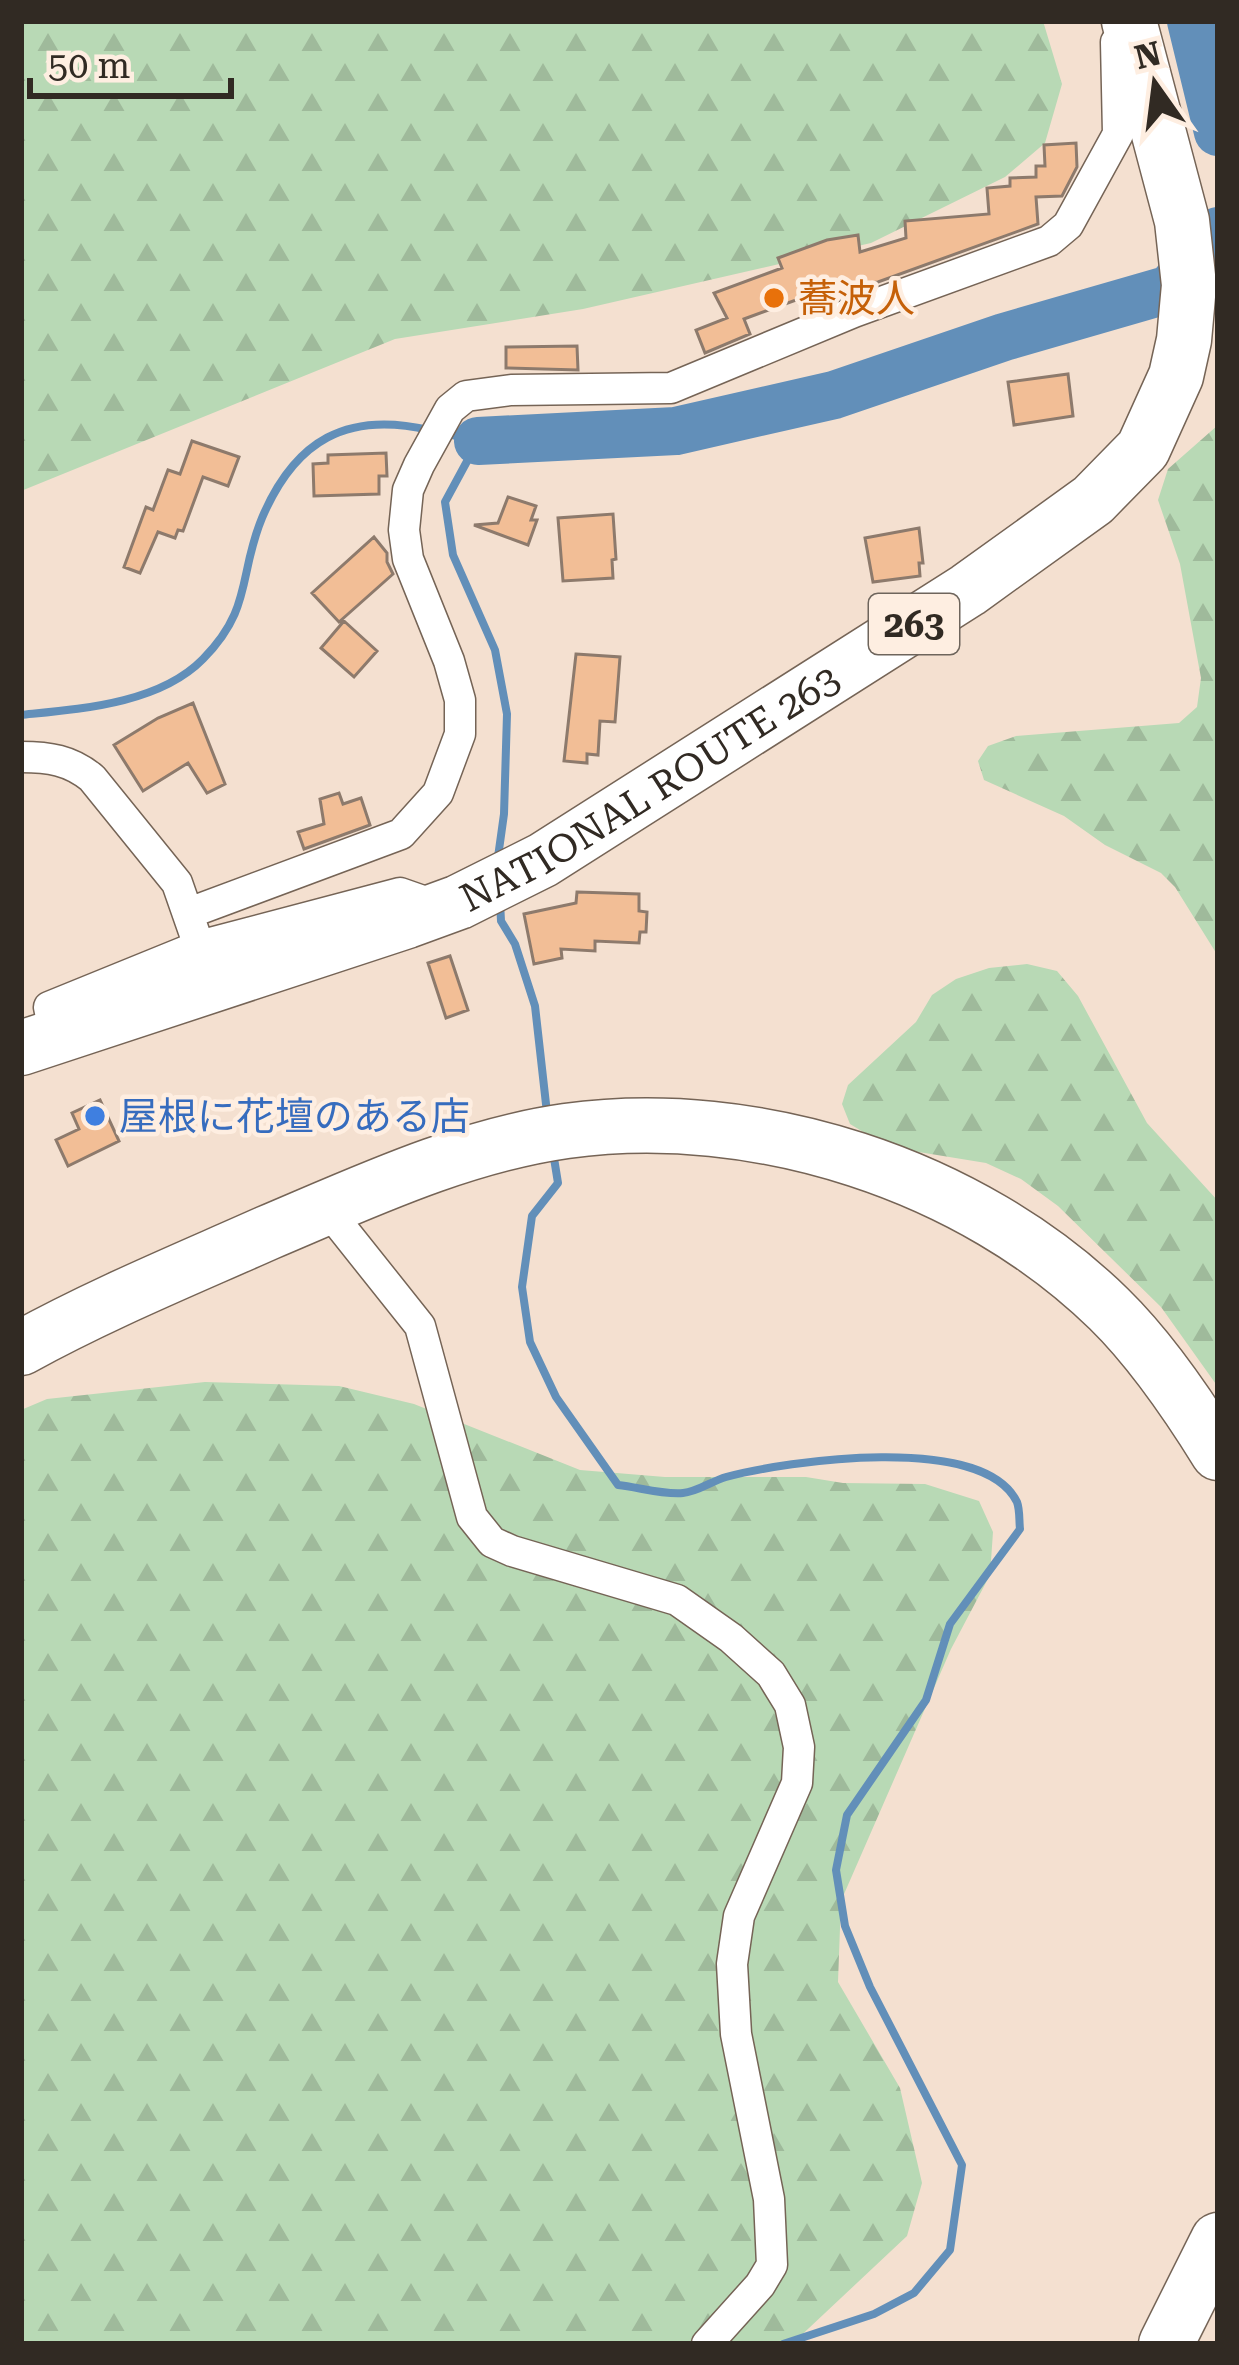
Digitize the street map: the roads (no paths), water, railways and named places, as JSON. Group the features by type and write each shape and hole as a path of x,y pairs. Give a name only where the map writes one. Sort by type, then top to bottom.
{"highway":[{"name":"NATIONAL ROUTE 263","path":"38,1042 442,908 543,860 968,590 1094,500 1144,449 1176,376 1189,307 1186,244 1129,21"},
{"path":"21,1348 86,1312 411,1170 564,1131 666,1124 743,1132 838,1155 927,1187 1015,1236 1109,1309 1187,1406 1218,1453"},
{"path":"1166,2344 1218,2240"}],"street":[{"path":"189,913 401,834 438,793 460,734 460,700 408,559 404,530 408,490 450,409 466,396 511,390 671,388 854,312 1049,242 1068,225 1118,134 1115,21"},
{"path":"21,757 51,758 77,766 92,778 177,883 199,946"},
{"path":"38,1042 49,1007 199,946 400,892 442,908"},
{"path":"326,1208 420,1326 472,1517 492,1542 677,1600 731,1638 771,1675 790,1705 799,1747 797,1783 739,1916 732,1964 736,2034 769,2199 772,2265 707,2344"}],"waterway":[{"path":"1191,21 1218,132"},
{"path":"478,441 676,431 834,395 1004,337 1170,289 1218,231"},
{"path":"21,715 118,702 185,674 230,624 262,518 290,469 327,438 349,429 400,425 429,430"},
{"path":"444,433 478,441 445,502 453,555 495,650 507,714 498,857"},
{"path":"500,902 501,921 515,944 535,1006 547,1113"},
{"path":"553,1152 558,1183 532,1216 522,1287 530,1342 556,1397 618,1485 683,1493 726,1477 792,1464 881,1457 926,1459 966,1466 997,1480 1019,1508 1020,1529 950,1624 926,1700 847,1815 836,1870 845,1926 870,1987 962,2165 950,2250 914,2293 874,2314 783,2344"}],"place":[{"name":"蕎波人","path":"774,298"},
{"name":"屋根に花壇のある店","path":"95,1116"}]}
